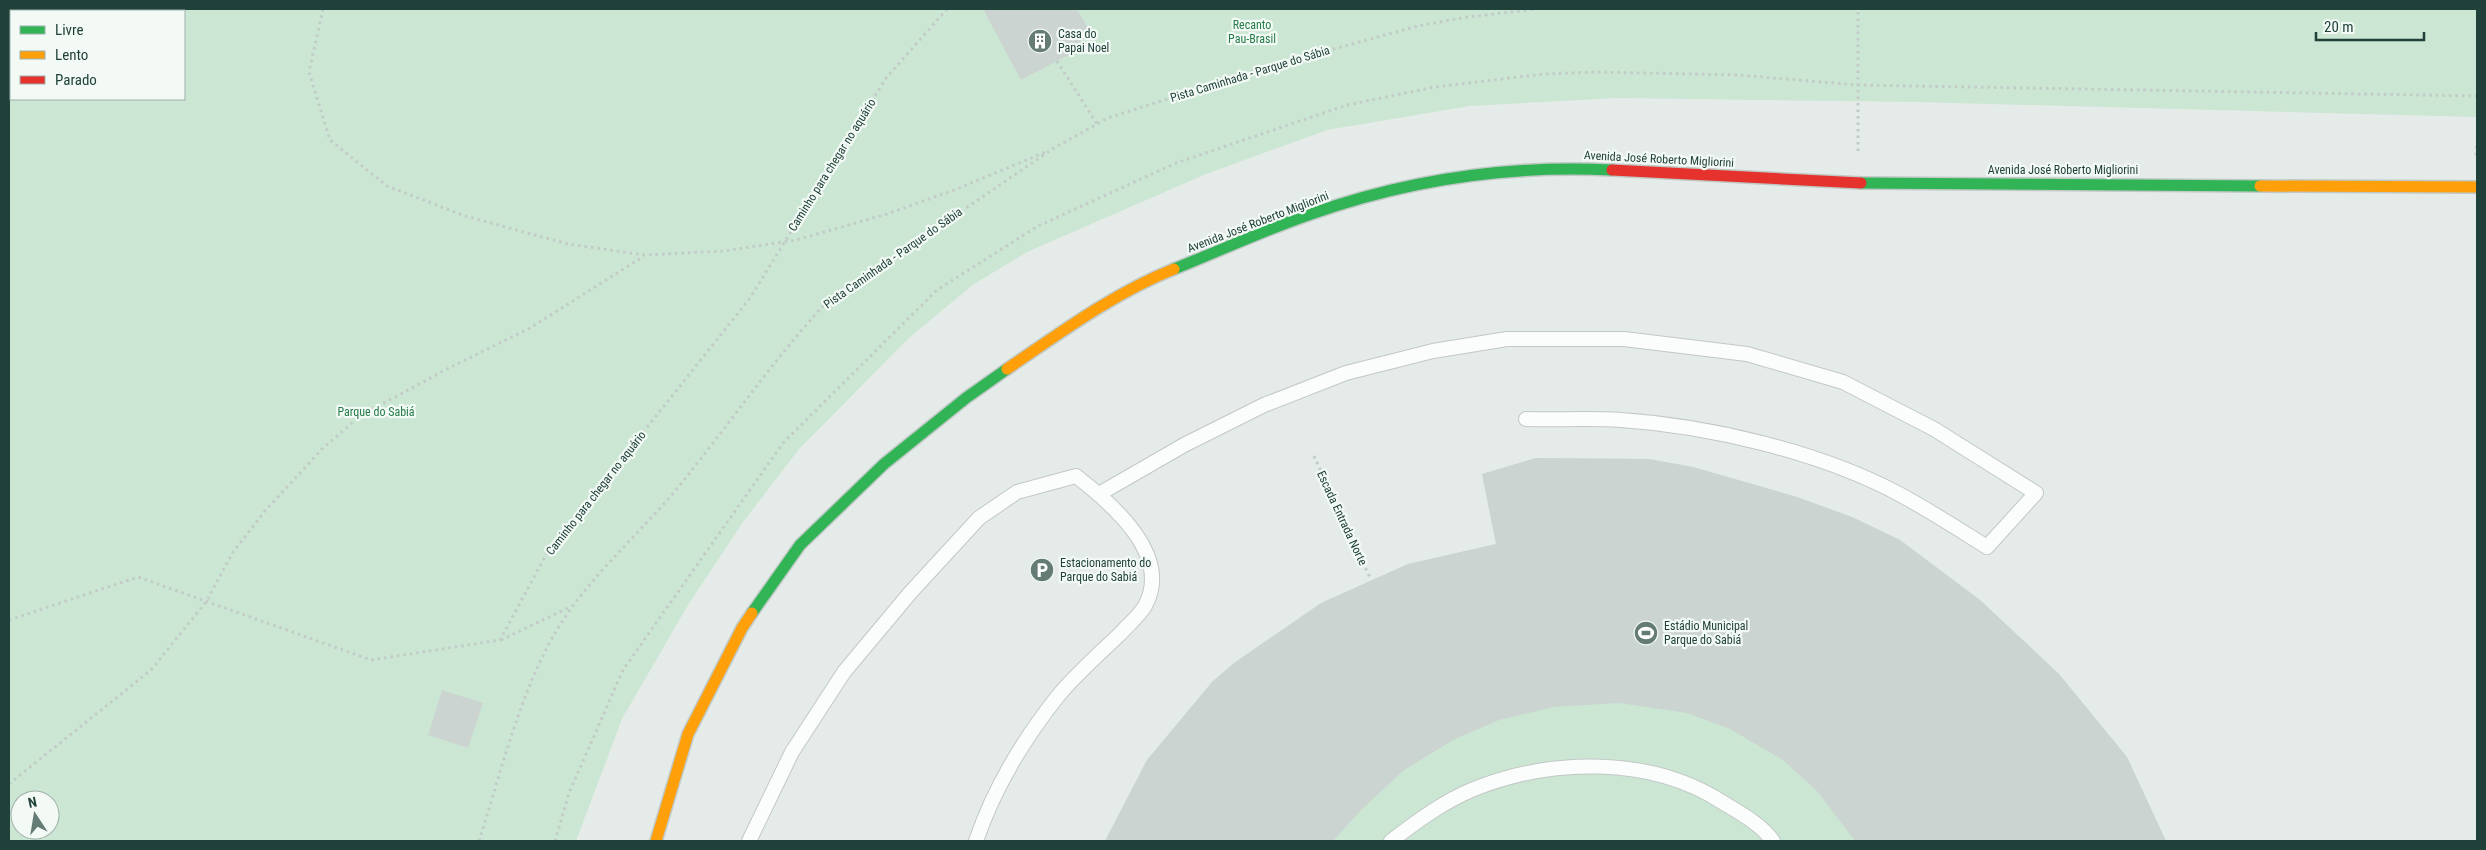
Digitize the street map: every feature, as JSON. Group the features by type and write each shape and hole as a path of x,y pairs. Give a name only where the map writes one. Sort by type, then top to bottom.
{"street":[{"name":"Avenida José Roberto Migliorini","path":"656,841 688,734 742,628 800,545 884,464 966,398 1051,339 1147,280 1310,214 1382,192 1452,177 1571,168 1857,183 2477,187"}],"lane":[{"path":"1099,494 1184,445 1264,405 1346,373 1433,351 1507,339 1624,339 1747,354 1843,382 1934,429 2036,492 1987,546 1899,494 1842,469 1784,450 1696,429 1621,420 1526,420"},
{"path":"749,841 792,752 844,672 910,593 979,518 1017,492 1076,476 1099,494 1132,529 1144,547 1152,577 1150,593 1145,607 1133,621 1059,695 1011,761 976,841"},
{"path":"1391,841 1423,816 1473,789 1542,770 1588,766 1639,770 1688,785 1714,796 1742,814 1768,834 1773,841"}],"path":[{"path":"323,9 309,72 330,140 387,186 465,216 568,244 644,256 724,251 785,241 887,214 957,189 1054,148"},
{"name":"Caminho para chegar no aquário","path":"500,640 547,554 750,298 886,78 947,9"},
{"name":"Pista Caminhada - Parque do Sábia","path":"479,841 526,694 550,643 570,607 674,492 797,335 824,305 1054,148 1108,118 1261,69 1418,26 1467,17 1537,9"},
{"path":"1857,183 1858,9"},
{"path":"1057,61 1097,124"},
{"path":"555,841 569,793 623,670 783,443 937,290 1038,226 1176,163 1346,105 1435,87 1544,74 1595,72 1738,75 1858,85 2477,96"},
{"path":"9,784 150,670 206,602 233,552 265,512 322,449 360,416 530,328 644,256"},
{"name":"Escada Entrada Norte","path":"1314,456 1371,580"},
{"path":"9,620 138,577 371,660 500,640 570,607"}],"green space":[{"name":"Parque do Sabiá","path":"9,9 2477,9 2477,117 1917,102 1617,98 1470,106 1327,130 1206,174 1027,252 974,284 909,338 800,448 743,522 688,605 622,719 576,841 9,841"},
{"name":"Estádio Municipal Parque do Sabiá","path":"1536,458 1649,459 1693,467 1797,497 1852,517 1900,540 1980,600 2059,674 2127,757 2166,841 1105,841 1147,760 1212,682 1234,663 1321,603 1408,564 1496,544 1482,474"}],"building":[{"name":"Casa do Papai Noel","path":"983,9 1077,9 1089,30 1078,35 1084,47 1021,80"},
{"name":"Estádio Municipal Parque do Sabiá","path":"1536,458 1649,459 1693,467 1797,497 1852,517 1900,540 1980,600 2059,674 2127,757 2166,841 1855,841 1818,792 1783,760 1730,729 1687,713 1619,703 1554,707 1499,720 1455,739 1404,770 1362,809 1333,841 1105,841 1147,760 1212,682 1234,663 1321,603 1408,564 1496,544 1482,474"},
{"path":"442,690 483,703 468,748 428,735"}],"traffic: fast":[{"path":"1174,269 1293,220 1384,192 1459,177 1497,173 1535,170 1612,170"},
{"path":"1861,183 2260,186"},
{"path":"752,613 800,545 884,464 966,398 1007,369"}],"traffic: slow":[{"path":"2260,186 2477,187"},
{"path":"1007,369 1109,302 1174,269"},
{"path":"656,841 688,734 742,628 752,613"}],"traffic: jam":[{"path":"1612,170 1861,183"}],"place":[{"name":"Casa do Papai Noel","path":"1040,41"},
{"name":"Estacionamento do Parque do Sabiá","path":"1042,570"},
{"name":"Estádio Municipal Parque do Sabiá","path":"1646,633"}],"park label":[{"name":"Recanto Pau-Brasil","path":"1252,32"}]}
